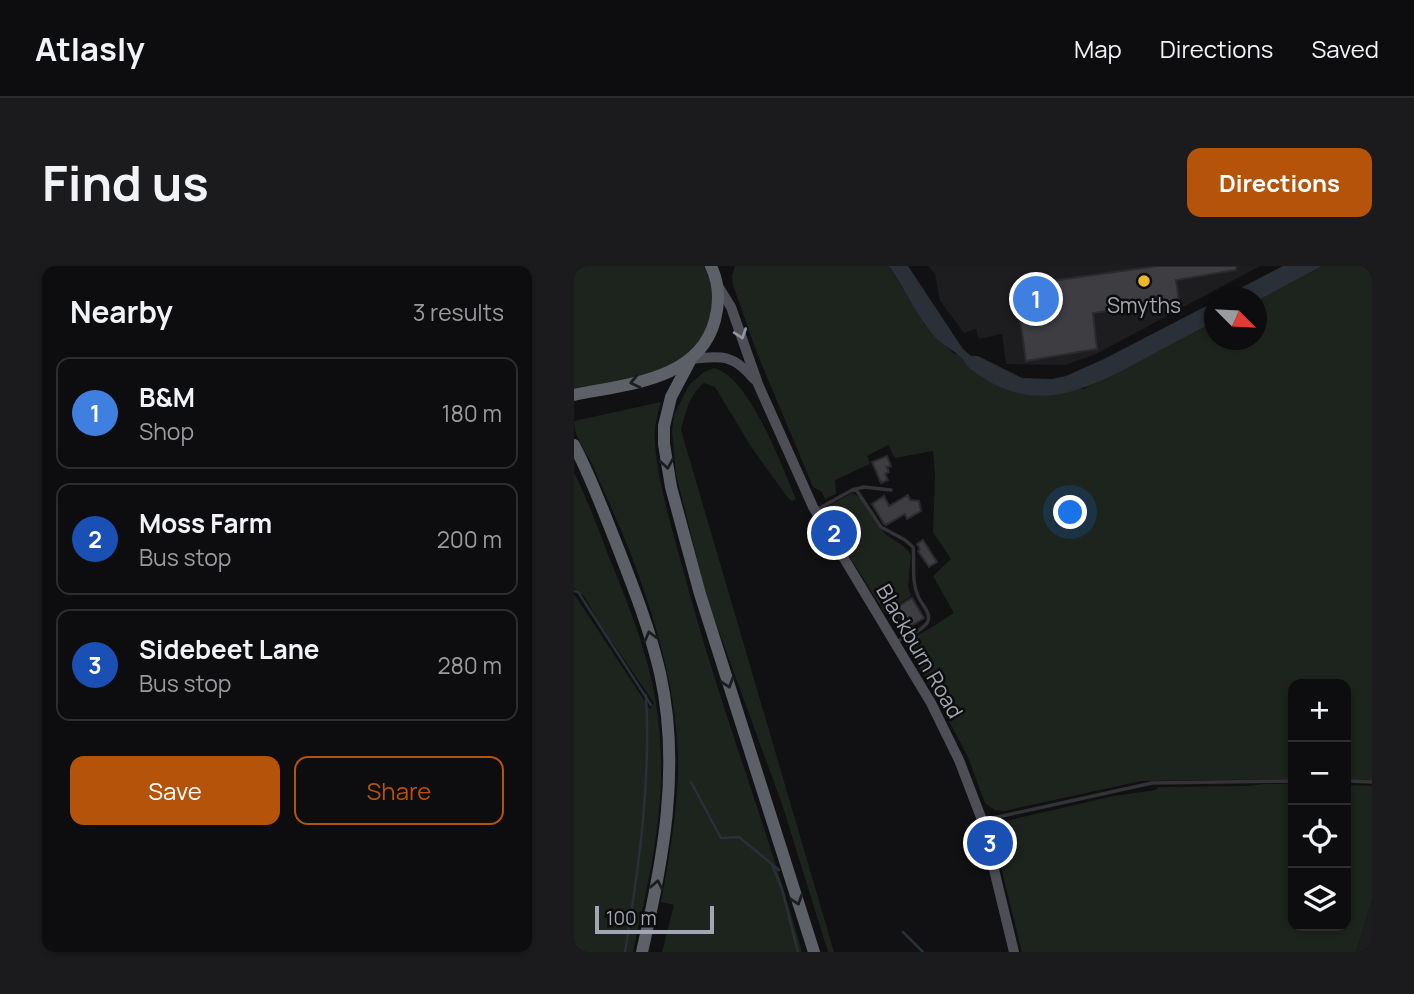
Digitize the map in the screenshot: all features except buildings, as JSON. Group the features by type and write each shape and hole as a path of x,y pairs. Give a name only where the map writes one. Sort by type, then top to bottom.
{"highway":[{"path":"711,266 717,283 718,304 713,327 671,397 664,426 664,444 671,487 700,594 814,952"},
{"path":"717,283 722,266"},
{"path":"574,395 657,376 691,360"},
{"path":"574,445 648,626 661,675 668,724 670,787 665,838 642,952"}],"main road":[{"name":"Blackburn Road","path":"717,283 731,307 758,384 814,511 931,703 959,760 982,820 1014,952"},
{"name":"Blackburn Road","path":"691,360 718,356 731,359 741,365 758,384"}],"lane":[{"path":"814,511 853,489 864,486 891,489"},
{"path":"853,489 860,493 881,527 913,547 916,594 928,614 928,620 924,627 894,644"},
{"path":"982,820 1152,783 1288,781"},
{"path":"1351,781 1372,782"}],"shaded area":[{"path":"574,266 710,266 717,280 713,327 677,368 574,394"},
{"path":"735,266 889,266 925,325 953,353 960,355 975,372 1083,389 1204,327 1204,350 1267,350 1267,296 1322,266 1372,266 1372,781 1351,780 1351,679 1288,679 1288,779 1141,781 1004,811 995,810 985,803 968,757 904,642 954,613 933,576 951,559 933,532 933,451 895,458 888,445 867,456 870,464 835,480 836,494 825,499 822,492 813,487 757,353 732,276"},
{"path":"889,266 908,266 963,349 971,356 978,356 1022,378 1052,379 1066,376 1204,307 1204,327 1097,382 1054,395 1033,395 1012,391 990,382 967,366 962,358 939,341 916,311"},
{"path":"928,266 1260,266 1221,287 1204,287 1204,296 1096,354 1065,365 1006,364 1002,334 979,339 976,329 964,333 940,301 935,274"},
{"path":"1283,266 1322,266 1267,296 1267,287 1242,287"},
{"path":"714,368 727,375 752,405 796,499 792,501 788,498 752,448 715,387 704,383 691,398 681,430 834,952 828,952 782,804 707,599 676,474 672,431 674,415 689,385 704,372"},
{"path":"661,402 655,425 655,443 669,518 711,666 802,952 662,952 674,905 661,902 670,853 678,770 670,684 656,628 638,574 574,427 574,421"},
{"path":"574,473 629,607 645,654 656,703 661,757 657,831 633,952 574,952 574,594 650,709 654,703 598,621 585,597 574,588"},
{"path":"852,493 865,504 884,533 911,555 908,586 911,596 885,613 848,554 828,506"},
{"path":"1288,784 1288,931 1351,931 1351,785 1372,786 1372,900 1356,952 1022,952 992,831 997,823 1159,787"},
{"path":"1372,900 1372,952 1356,952"}],"waterway":[{"path":"574,591 578,592 651,705"},
{"path":"625,952 643,824 647,759 646,695"},
{"path":"691,782 721,838 739,837 779,870"},
{"path":"772,865 782,889 798,952"},
{"path":"903,932 923,952"}],"place":[{"name":"Smyths","path":"1144,281"},
{"name":"B&M","path":"1036,299"},
{"name":"Moss Farm","path":"834,533"},
{"name":"Sidebeet Lane","path":"990,843"}]}
